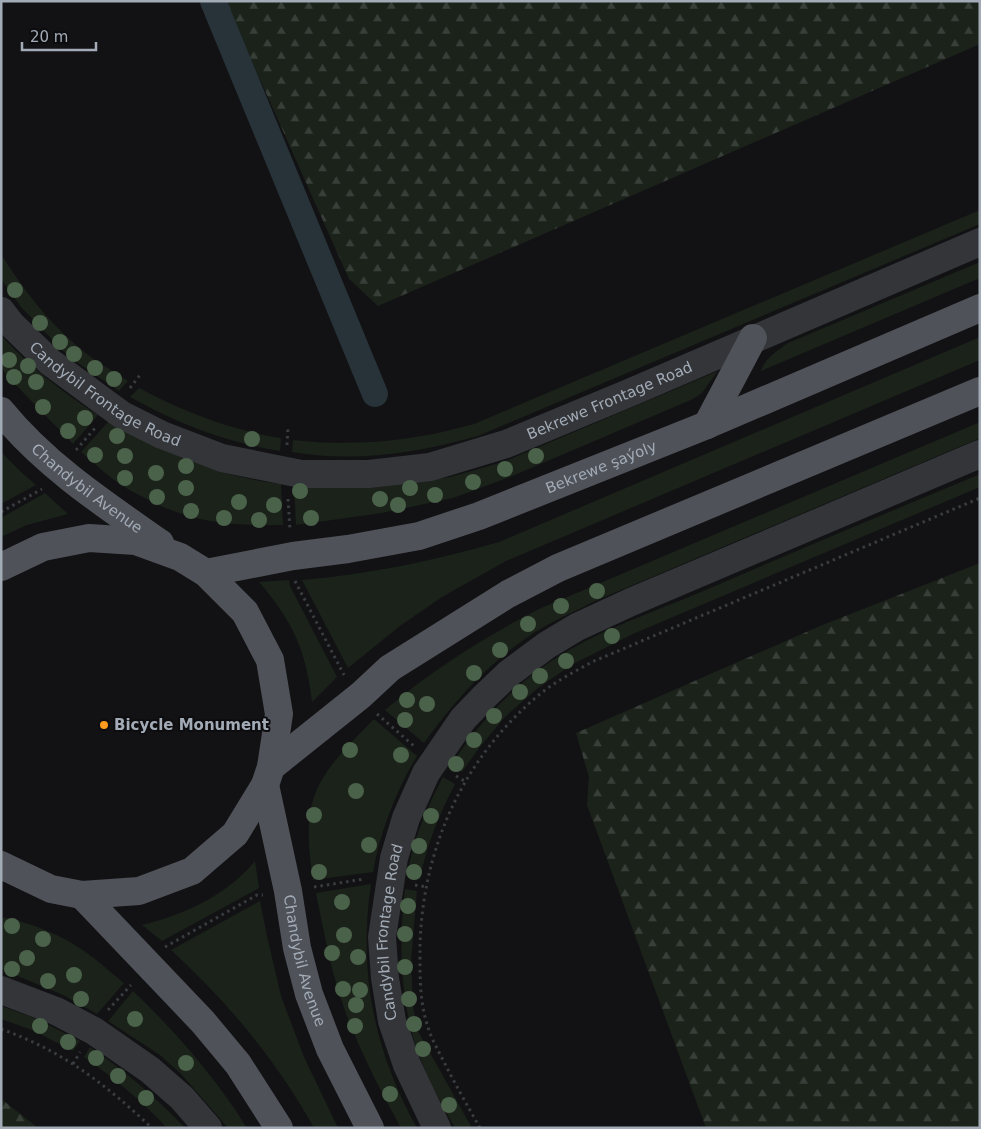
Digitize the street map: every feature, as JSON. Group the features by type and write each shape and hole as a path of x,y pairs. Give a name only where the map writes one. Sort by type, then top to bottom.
{"main road":[{"name":"Bekrewe şaýoly","path":"206,573 293,556 348,549 419,536 512,504 707,424 980,308"},
{"path":"707,424 753,338"},
{"path":"1,886 51,888 82,895 139,891 192,871 235,834 268,776 390,668 508,594 558,568 980,391"},
{"name":"Chandybil Avenue","path":"1,411 59,469 84,490 180,557"},
{"path":"1,567 43,547 89,538 136,541 180,557 206,573 245,612 270,660 279,714 268,776"},
{"name":"Chandybil Avenue","path":"268,776 297,948 309,994 330,1049 370,1128"},
{"path":"1,865 51,888"},
{"path":"82,895 203,1022 238,1064 279,1128"}],"street":[{"name":"Bekrewe Frontage Road","path":"222,458 301,474 369,474 430,468 506,444 980,242"},
{"name":"Candybil Frontage Road","path":"1,311 11,324 50,362 122,415 162,435 222,458"},
{"path":"434,762 464,719 508,674 539,650 570,632 631,602 980,454"},
{"name":"Candybil Frontage Road","path":"434,762 426,773 406,818 394,858 382,936 385,978 392,1022 407,1065 437,1128"},
{"path":"1,990 56,1011 94,1031 156,1075 182,1098 208,1128"}],"path":[{"path":"288,428 289,525 296,584 342,672 377,715 434,762 466,782"},
{"path":"480,1128 457,1087 428,1027 423,1004 420,961 421,930 426,887 439,834 447,815 466,782 498,735 525,707 548,688 584,666 980,498"},
{"path":"73,1064 105,1014 167,944 257,895 372,878 426,887"},
{"path":"1,1029 30,1039 52,1050 99,1081 152,1128"}],"green space":[{"path":"225,1 980,1 980,44 378,306 349,279"},
{"path":"980,210 980,224 478,436 432,447 386,454 339,457 292,452 293,440 339,443 384,441 429,435 474,424"},
{"path":"1,254 26,291 66,336 83,351 128,381 119,391 69,357 21,307 1,279"},
{"path":"980,262 980,278 761,371 768,359 788,343"},
{"path":"1,335 47,378 72,398 98,415 73,444 1,368"},
{"path":"980,337 980,360 506,561 442,597 400,626 348,668 302,580 401,566 499,542"},
{"path":"718,371 702,393 693,399 510,477 453,498 382,513 296,525 294,485 325,488 372,488 450,477 503,462"},
{"path":"139,388 173,405 208,419 262,435 281,438 280,451 240,443 202,431 166,416 130,397"},
{"path":"108,422 171,453 214,469 258,481 281,484 283,525 246,525 194,518 160,506 128,489 110,477 81,452"},
{"path":"980,422 980,438 593,602 539,630 522,641 481,675 457,701 424,743 385,710 421,681 459,655 539,609"},
{"path":"1,452 36,485 1,504"},
{"path":"980,474 980,487 633,634 573,664 538,688 505,717 462,772 451,765 471,737 506,698 533,674 565,652 625,623"},
{"path":"45,493 68,514 27,525 1,537 1,518"},
{"path":"980,563 980,1128 706,1128 587,805 589,777 576,733 820,626"},
{"path":"289,580 290,586 337,677 312,702 306,667 296,638 281,610 259,582"},
{"path":"374,719 417,756 402,783 390,812 373,872 313,880 309,827 311,807 317,790 326,773 338,757"},
{"path":"443,777 455,784 434,830 420,879 407,876 421,825"},
{"path":"255,861 259,888 162,941 142,925 173,916 204,902 231,884"},
{"path":"371,884 367,917 367,948 373,1010 390,1070 417,1128 401,1128 357,1041 336,982 316,893"},
{"path":"405,889 417,891 411,962 413,1006 418,1031 472,1128 455,1128 426,1072 413,1037 405,1001 401,945"},
{"path":"260,901 281,996 304,1057 338,1128 314,1128 284,1079 250,1033 212,990 171,950"},
{"path":"1,917 51,932 90,955 124,983 97,1014 63,995 1,969"},
{"path":"133,991 195,1056 247,1128 228,1128 181,1074 160,1055 108,1021"},
{"path":"1,1006 37,1019 80,1041 73,1051 32,1030 1,1019"},
{"path":"90,1047 140,1085 185,1128 167,1128 127,1090 84,1057"},
{"path":"1,1100 4,1101 38,1128 1,1128"}],"waterway":[{"path":"213,1 375,394"}],"place":[{"name":"Bicycle Monument","path":"104,725"}]}
